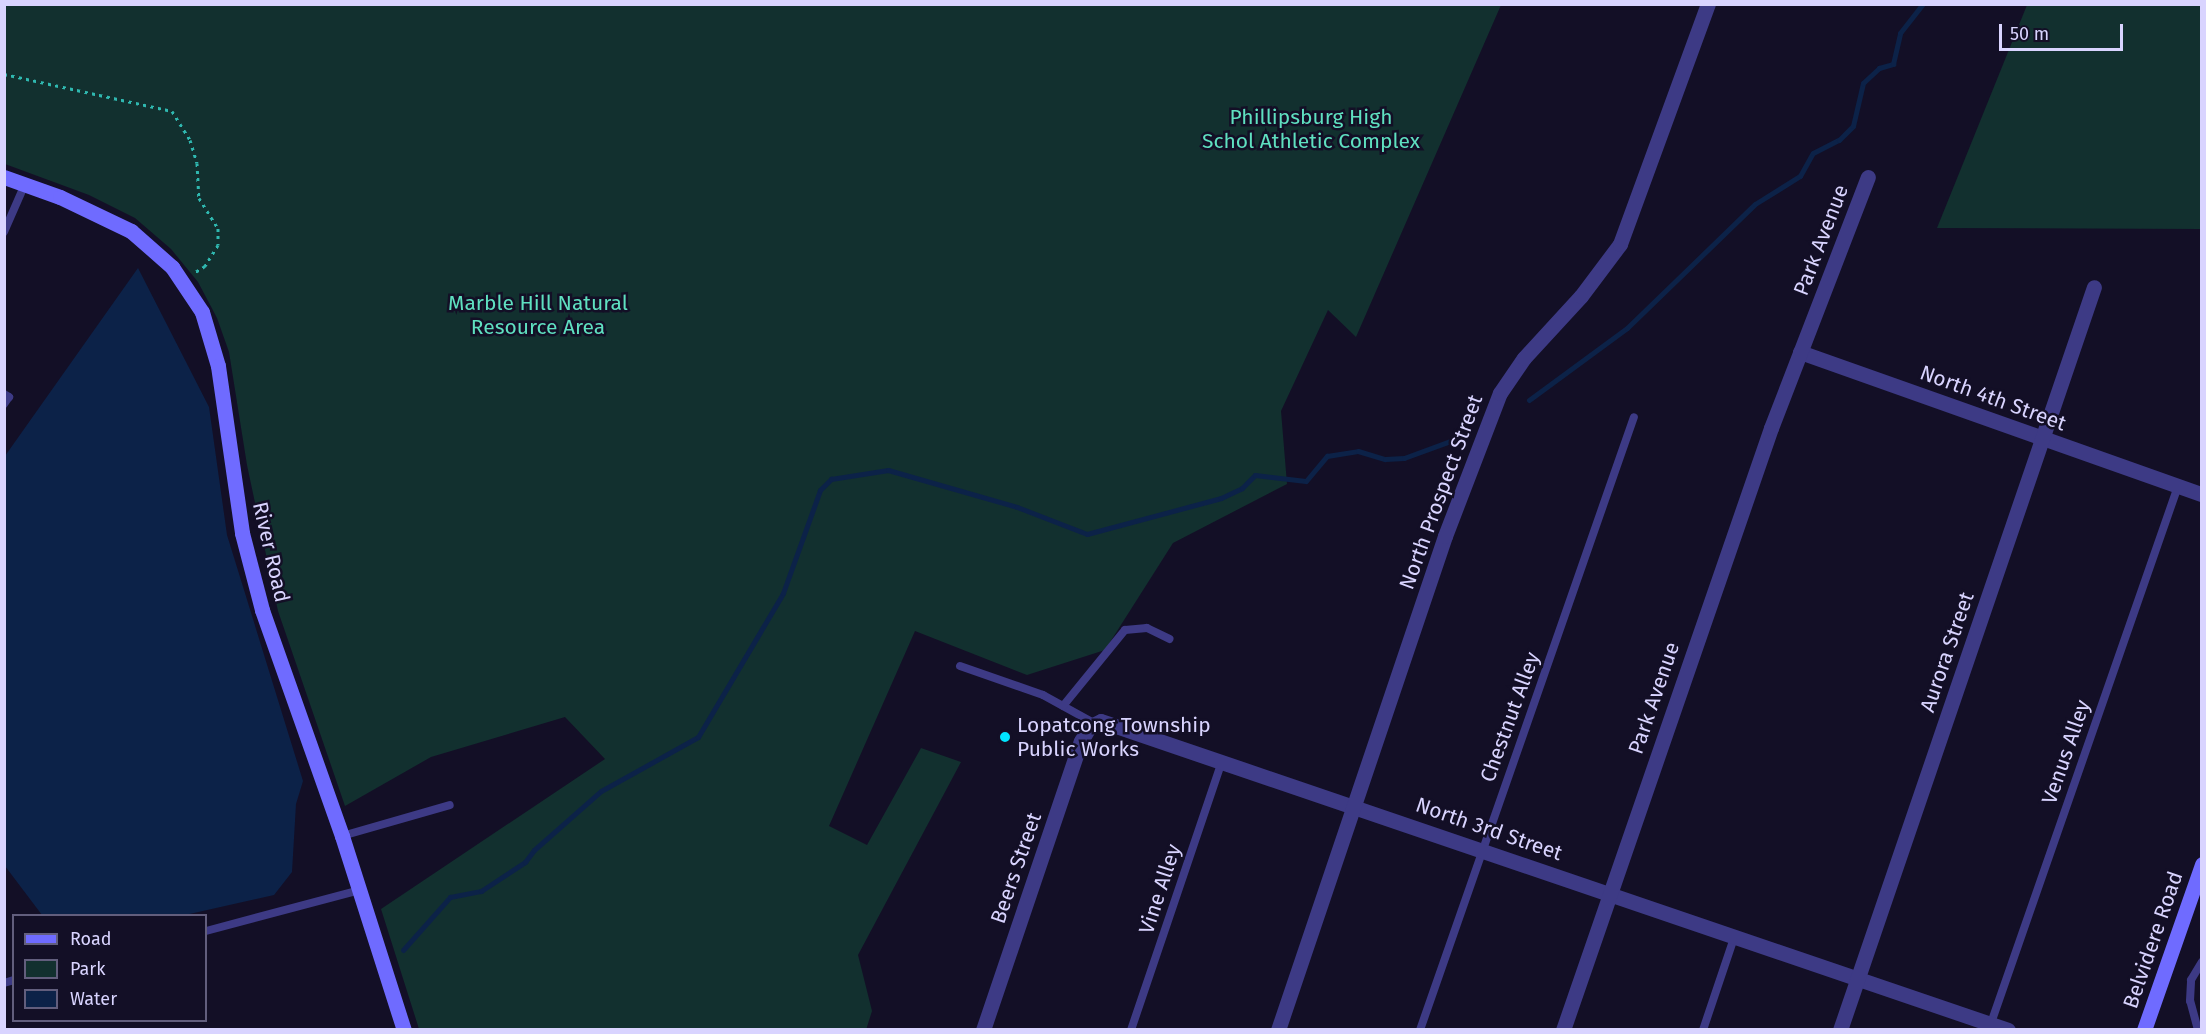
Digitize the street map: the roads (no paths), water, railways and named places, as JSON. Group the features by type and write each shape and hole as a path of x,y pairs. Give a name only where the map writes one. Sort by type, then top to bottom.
{"street":[{"name":"North Prospect Street","path":"1278,1029 1445,536 1500,393 1524,358 1581,296 1620,244 1708,4"},
{"name":"River Road","path":"4,177 25,184 130,231 151,246 183,282 202,312 218,366 242,533 262,610 342,836 404,1029"},
{"name":"Park Avenue","path":"1563,1029 1789,382 1868,177"},
{"name":"Aurora Street","path":"1840,1029 2094,287"},
{"name":"North 4th Street","path":"1800,352 2202,494"},
{"name":"North 3rd Street","path":"1094,723 1108,721 1858,977 1990,1026 2008,1029"},
{"name":"Beers Street","path":"983,1029 1081,741 1094,723"},
{"name":"Belvidere Road","path":"2144,1029 2202,864"}],"lane":[{"path":"4,232 25,184"},
{"path":"4,394 9,397 4,404"},
{"name":"Chestnut Alley","path":"1420,1029 1480,848 1566,619 1601,502 1634,417"},
{"name":"Venus Alley","path":"1990,1026 2178,486"},
{"path":"1063,706 1125,630 1147,628 1170,639"},
{"name":"North 3rd Street","path":"960,666 1043,695 1094,723"},
{"name":"Vine Alley","path":"1131,1029 1222,760"},
{"path":"342,836 450,805"},
{"path":"207,931 360,890"},
{"path":"1703,1029 1735,936"},
{"path":"2198,1029 2190,1001 2191,980 2202,962"}],"water":[{"path":"138,268 209,407 227,535 303,781 296,804 292,872 274,895 189,914 41,914 5,866 5,456"}],"waterway":[{"path":"1529,400 1627,328 1755,204 1800,176 1813,153 1839,140 1853,126 1863,83 1879,68 1893,64 1900,33 1923,4"},
{"path":"403,950 450,897 481,891 525,862 534,850 601,791 698,737 783,593 820,490 831,479 888,470 1017,507 1087,534 1221,498 1242,488 1255,475 1306,481 1327,456 1358,451 1385,459 1404,458 1453,440"}],"place":[{"name":"Lopatcong Township Public Works","path":"1005,737"}],"park label":[{"name":"Phillipsburg High Schol Athletic Complex","path":"1311,129"},
{"name":"Marble Hill Natural Resource Area","path":"538,315"}]}
